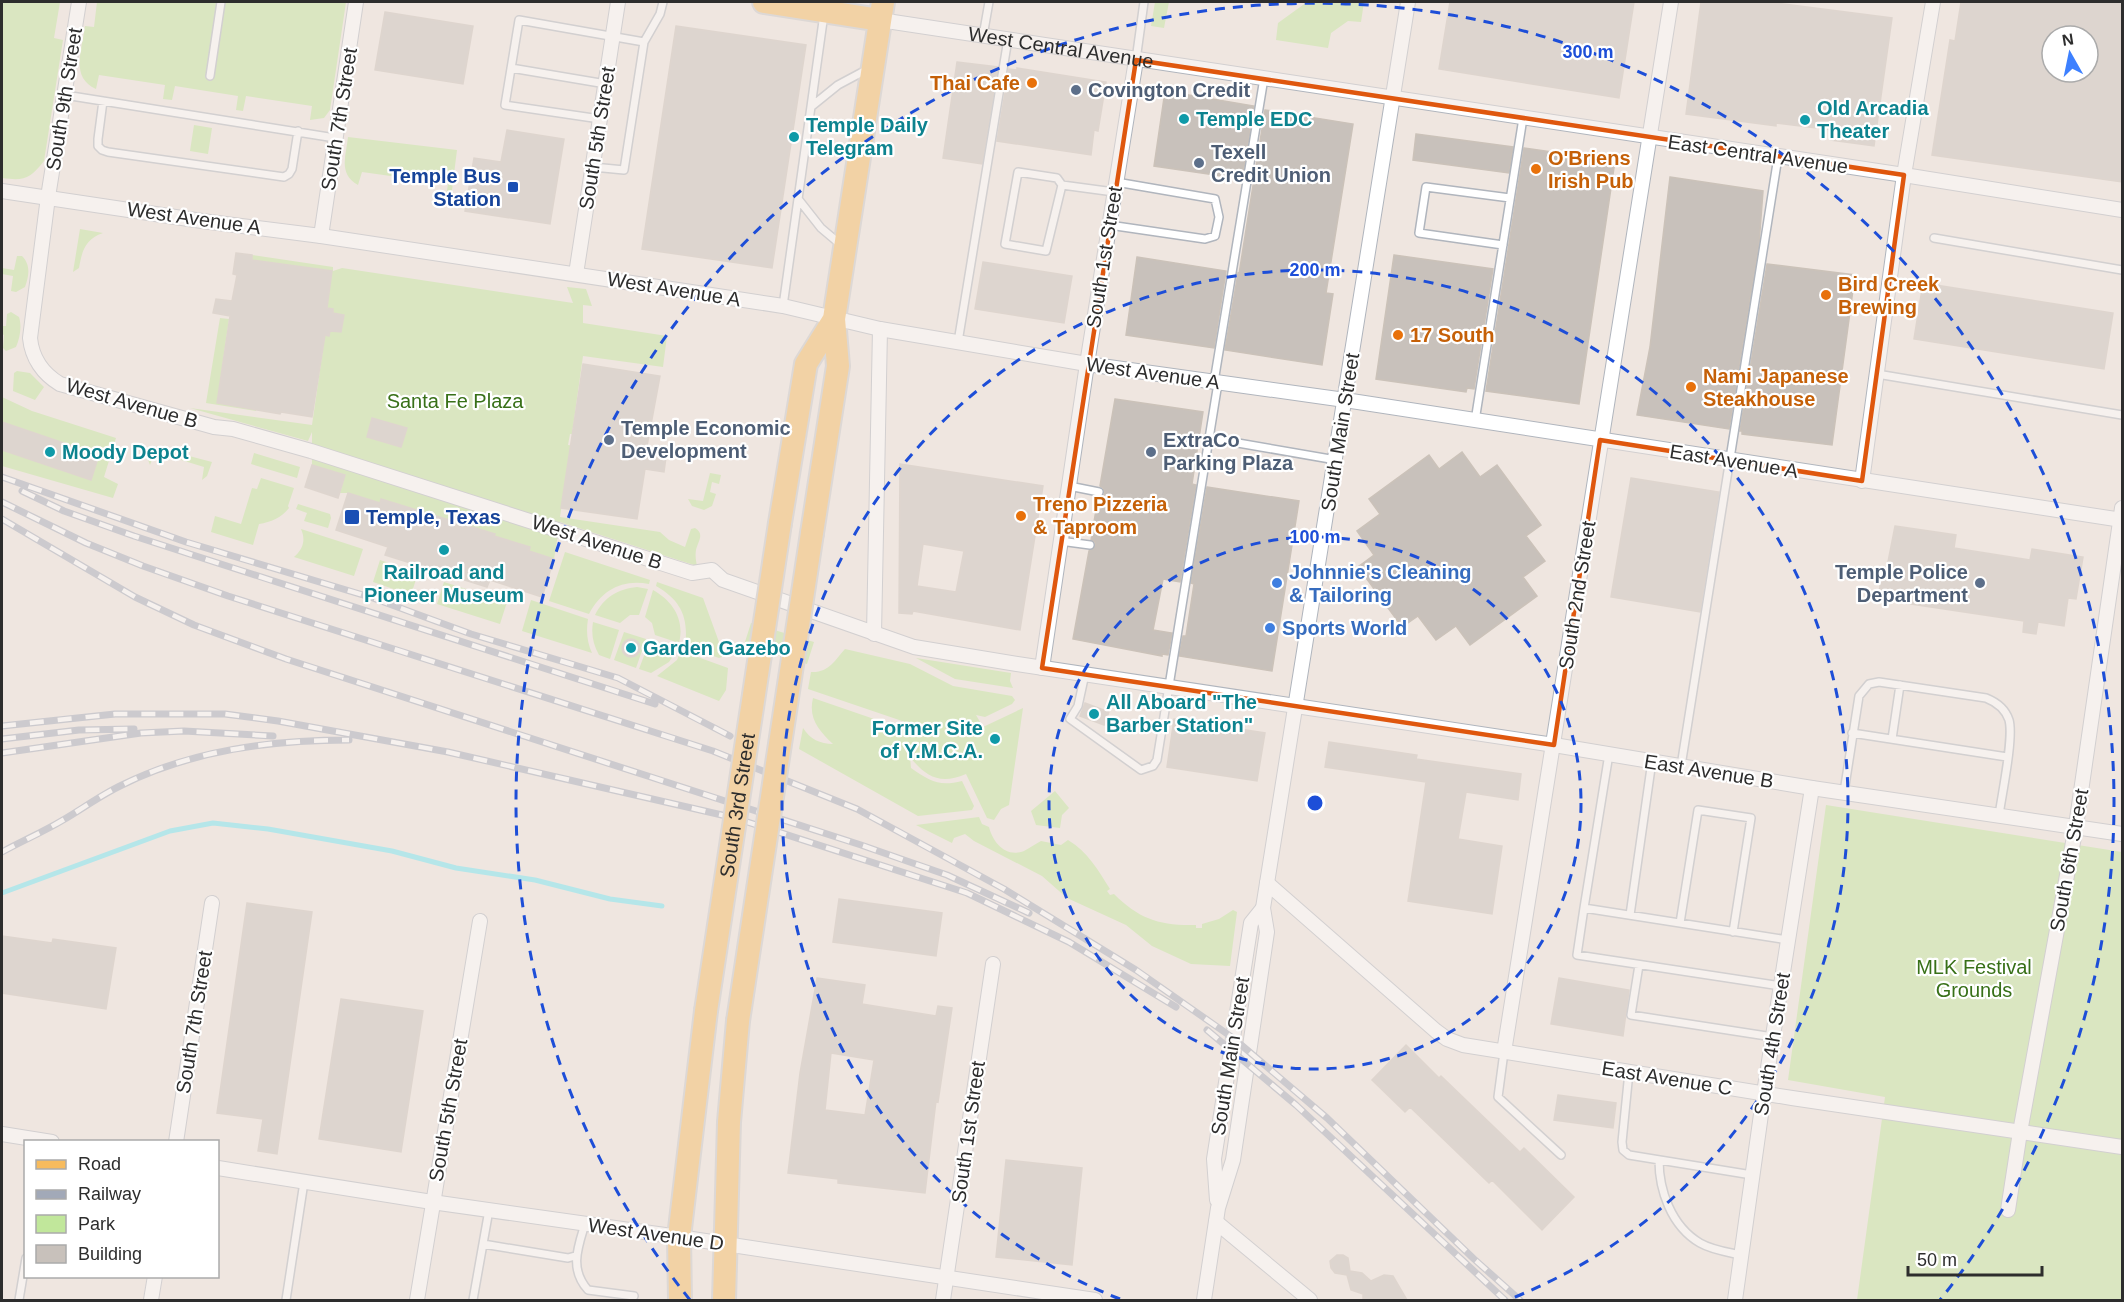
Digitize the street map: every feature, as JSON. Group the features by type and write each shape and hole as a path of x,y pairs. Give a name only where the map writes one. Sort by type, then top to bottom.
{"main road":[{"name":"West Central Avenue","path":"764,2 824,11 882,11"},
{"name":"South 3rd Street","path":"724,1300 729,1122 738,1021 838,366 834,319 882,11"},
{"name":"South 3rd Street","path":"680,1300 679,1237 706,1011 780,524 806,364 834,319"}],"street":[{"name":"South 9th Street","path":"48,197 79,2"},
{"name":"South 7th Street","path":"321,236 356,2"},
{"name":"South 5th Street","path":"576,274 618,2"},
{"name":"South Main Street","path":"1204,1300 1217,1215 1233,1160 1267,932 1263,908 1408,2"},
{"name":"South 2nd Street","path":"1504,1052 1671,2"},
{"path":"1862,481 1904,175 1933,2"},
{"name":"West Central Avenue","path":"882,11 983,36 1394,98"},
{"name":"South 1st Street","path":"1042,668 1068,486 1136,60"},
{"name":"East Central Avenue","path":"1394,98 2122,210"},
{"name":"West Avenue A","path":"2,191 321,236 783,306 880,329 1087,364 1345,400"},
{"name":"West Avenue B","path":"48,197 30,338 34,357 39,365 60,384 214,428 233,429 311,451 692,573 712,570 723,580 914,647 1296,706"},
{"path":"874,634 880,329"},
{"name":"East Avenue A","path":"1345,400 1862,481 2122,516"},
{"name":"South 6th Street","path":"2008,1210 2076,826 2122,516"},
{"name":"East Avenue B","path":"1296,706 1554,745 1812,788 2122,834"},
{"name":"South 4th Street","path":"1735,1300 1764,1093 1812,788"},
{"name":"East Avenue C","path":"1267,883 1436,1031 1447,1039 1463,1045 2122,1148"},
{"name":"South 7th Street","path":"176,1140 212,903"},
{"name":"South 5th Street","path":"417,1300 480,921"},
{"name":"South 1st Street","path":"944,1300 993,964"},
{"path":"2,1134 41,1140"},
{"name":"West Avenue D","path":"219,1168 1072,1299 1095,1300"},
{"path":"1217,1215 1310,1300"},
{"path":"151,1300 155,1278"}],"lane":[{"path":"210,76 221,2"},
{"path":"592,167 624,170 644,42 660,14 663,2"},
{"path":"983,36 989,2"},
{"path":"1136,60 1144,2"},
{"path":"783,306 800,200 824,11"},
{"path":"600,119 505,105 519,20 644,42"},
{"path":"958,342 1008,39"},
{"path":"812,106 838,85 873,66"},
{"path":"511,68 606,84"},
{"path":"1085,674 1078,706 1070,719 1141,770 1153,766 1157,760 1209,438 1264,78"},
{"path":"65,95 335,138"},
{"path":"103,101 98,142 102,150 108,152 284,177 291,172 293,166 298,131"},
{"path":"1475,421 1523,118"},
{"path":"1681,766 1778,157"},
{"path":"1062,184 1046,251 1005,244 1018,172 1057,178 1062,184 1115,187 1215,199 1219,216 1215,236 1205,238 1109,225"},
{"path":"1503,245 1419,233 1426,187 1510,198"},
{"path":"800,200 821,228 845,248"},
{"path":"1934,238 2122,270"},
{"path":"1877,374 2122,414"},
{"path":"1209,438 1336,460"},
{"path":"1068,486 1099,492"},
{"path":"1060,541 1090,545"},
{"path":"1844,792 1859,696 1869,684 1879,682 1986,698 2004,710 2009,721 2010,735 1999,815"},
{"path":"1892,739 1900,686"},
{"path":"1852,733 2007,757"},
{"path":"1609,754 1577,955 1781,986"},
{"path":"1630,915 1652,761"},
{"path":"1680,923 1698,810 1740,816 1751,818 1733,932"},
{"path":"1584,908 1788,940"},
{"path":"1639,965 1631,1015 1773,1037"},
{"path":"1504,1052 1498,1097 1561,1155"},
{"path":"1629,1072 1623,1150 1629,1155 1752,1175"},
{"path":"1659,1160 1659,1177 1667,1204 1686,1231 1698,1242 1741,1255"},
{"path":"286,1300 304,1182"},
{"path":"473,1300 489,1210"},
{"path":"585,1224 575,1256 582,1283 588,1290 634,1296"},
{"path":"483,1244 568,1258 575,1256"},
{"path":"19,1300 24,1270"}],"highlighted area":[{"path":"1136,60 1904,175 1862,481 1600,440 1554,745 1042,668"}],"green space":[{"path":"2,2 60,2 54,38 63,40 44,161 35,172 21,179 2,178"},
{"path":"97,2 346,2 330,110 324,118 310,120 312,106 246,96 243,111 236,110 238,96 175,86 172,100 163,99 165,85 99,75 96,89 83,78 80,70 80,54 85,26 94,27"},
{"path":"1155,2 1169,2 1164,28 1151,26"},
{"path":"1307,2 1364,2 1361,22 1348,21 1331,33 1328,48 1276,40 1278,23"},
{"path":"194,125 212,128 208,154 190,151"},
{"path":"348,137 457,150 451,198 446,197 448,184 362,172 358,185 348,176 346,170"},
{"path":"80,229 103,233 88,242 79,268 73,272"},
{"name":"Santa Fe Plaza","path":"252,255 333,267 333,271 342,268 573,303 567,287 586,289 592,306 583,305 583,323 667,336 663,367 583,356 572,434 570,434 568,445 576,446 569,455 560,517 660,532 669,540 685,547 691,529 695,528 700,533 696,552 697,566 560,522 554,559 529,551 530,547 494,536 494,534 381,499 380,503 348,493 340,493 345,475 312,465 312,432 308,441 190,408 312,425 325,335 329,335 333,309 327,308 332,271 252,260"},
{"path":"17,256 25,259 28,271 25,287 16,292 11,291 13,276 2,274 2,268 14,270"},
{"path":"11,312 19,317 19,340 16,347 6,351 3,348 2,326 6,326 7,314"},
{"path":"220,318 229,319 217,403 256,409 256,411 206,403"},
{"path":"17,371 30,373 44,387 35,400 13,391 14,373"},
{"path":"2,397 32,411 116,438 104,477 118,484 113,498 2,466"},
{"path":"151,446 212,462 207,476 202,480 204,467 155,452 150,465 147,457"},
{"path":"254,453 300,467 297,478 251,464"},
{"path":"710,473 721,475 719,484 712,482 710,492 716,494 712,506 704,510 692,506 688,499 703,501"},
{"path":"261,478 294,488 289,508 276,519 259,524 253,545 211,532 215,516 241,524 252,488 257,489"},
{"path":"298,504 330,514 328,528 304,521 307,513 296,509"},
{"path":"301,529 363,549 354,576 294,557 303,544"},
{"path":"565,552 650,580 649,584 630,583 614,588 600,598 589,614 549,601"},
{"path":"380,560 418,573 411,595 373,582"},
{"path":"444,582 507,602 500,624 437,604"},
{"path":"657,582 703,598 723,653 722,657 719,658 685,646 686,627 681,611 672,597 656,586"},
{"path":"637,587 648,589 639,615 630,615 620,623 595,615 612,595"},
{"path":"653,590 660,594 676,612 680,627 679,643 655,635 652,623 645,617"},
{"path":"531,600 588,619 587,636 592,653 522,631"},
{"path":"593,622 619,630 610,659 599,655 597,651 592,635"},
{"path":"751,623 814,642 807,664 744,645"},
{"path":"624,632 646,639 636,668 614,660"},
{"path":"650,640 677,650 669,662 651,673 639,669"},
{"path":"845,649 910,664 953,686 1012,696 1015,700 1012,704 985,717 976,715 983,727 1023,708 1009,805 1001,809 994,820 987,818 966,774 949,779 934,777 922,770 910,757 911,768 935,782 962,781 974,806 972,810 918,816 799,749 803,728 816,740 833,744 823,734 813,718 813,698 909,731 911,724 808,689 811,672 827,668"},
{"path":"681,651 728,668 726,690 719,701 657,676 677,660"},
{"path":"916,658 1011,673 1010,681 1013,688 955,679"},
{"path":"1055,791 1069,808 1062,815 1060,828 1036,825 1031,811"},
{"name":"MLK Festival Grounds","path":"1826,805 2122,852 2122,1300 1857,1300 1885,1097 1788,1080"},
{"path":"979,817 982,824 989,827 997,843 1006,851 1017,853 1041,841 1061,845 1068,840 1092,862 1110,889 1107,891 1110,895 1114,894 1132,910 1151,919 1172,924 1196,925 1196,928 1202,928 1202,924 1219,919 1233,910 1237,912 1230,966 1191,964 1152,946 1126,925 1067,898 1042,876 974,841 965,834 954,838 952,843 916,825"}],"building":[{"path":"1450,2 1634,2 1619,98 1439,69"},
{"path":"1701,2 1769,2 1892,18 1874,146 1831,140 1833,130 1776,123 1776,126 1686,114"},
{"path":"1961,2 2122,2 2122,182 1932,155 1950,40 1955,41"},
{"path":"385,12 473,26 463,84 375,70"},
{"path":"676,26 806,45 772,268 642,249"},
{"path":"957,62 998,67 982,164 943,158"},
{"path":"1017,68 1106,82 1098,131 1094,130 1091,155 997,141 1009,69 1017,70"},
{"path":"1165,91 1254,106 1242,179 1154,166"},
{"path":"1265,110 1353,124 1326,293 1333,294 1322,365 1225,350"},
{"name":"Temple Bus Station","path":"507,130 564,139 550,224 465,211 474,158 501,162"},
{"path":"1416,134 1513,147 1509,173 1413,160"},
{"path":"1524,148 1615,161 1579,404 1486,391"},
{"path":"1670,177 1763,191 1759,244 1729,429 1637,415 1650,347"},
{"path":"236,253 252,255 252,260 332,271 327,308 333,309 333,313 344,315 341,332 330,331 329,336 325,335 312,417 217,403 230,316 213,313 216,299 232,301 237,275 233,274"},
{"path":"1394,255 1493,269 1474,389 1467,388 1466,392 1376,379"},
{"path":"1137,257 1226,271 1214,348 1126,335"},
{"path":"983,262 1072,276 1064,323 975,309"},
{"path":"1767,264 1855,275 1832,445 1742,434 1740,431"},
{"path":"1923,283 2113,313 2104,369 1914,339"},
{"name":"Temple Economic Development","path":"583,364 660,376 647,446 650,446 648,454 666,457 664,472 645,469 637,519 561,508"},
{"name":"ExtraCo Parking Plaza","path":"1115,399 1203,412 1192,484 1196,485 1180,582 1163,579 1153,630 1172,633 1168,655 1162,654 1162,656 1073,639 1089,551 1095,546 1095,542 1091,540 1098,498 1105,493 1100,486"},
{"path":"372,418 407,428 401,447 367,437"},
{"name":"Moody Depot","path":"2,422 99,455 91,480 2,450"},
{"path":"1462,452 1480,477 1497,465 1541,525 1526,536 1545,561 1523,577 1537,596 1470,645 1456,626 1436,640 1418,616 1402,627 1358,567 1374,555 1357,531 1380,514 1369,499 1429,455 1439,469"},
{"path":"900,464 1043,486 1020,630 913,611 912,614 899,613","holes":["923,544 964,551 956,592 917,586"]},
{"path":"312,465 345,475 338,498 305,487"},
{"path":"1631,478 1719,492 1700,612 1611,597"},
{"path":"1207,487 1299,501 1272,671 1179,656 1183,636 1186,636 1194,584 1191,583"},
{"path":"348,493 380,503 381,499 495,534 494,536 530,547 529,551 554,559 542,597 490,580 487,587 385,555 388,547 336,530"},
{"name":"Temple Police Department","path":"1895,526 1956,535 1954,548 2030,560 2032,549 2083,557 2076,599 2068,598 2064,626 2038,622 2036,634 2023,632 2024,621 1878,599 1883,568 1887,567"},
{"name":"Garden Gazebo","path":"631,639 637,642 640,648 637,654 631,657 625,654 622,648 625,642"},
{"name":"All Aboard \"The Barber Station\"","path":"1085,703 1109,712 1104,725 1080,716"},
{"path":"1174,719 1265,733 1257,781 1167,767"},
{"path":"1329,742 1417,755 1416,759 1521,774 1518,800 1466,792 1458,839 1502,846 1492,914 1408,901 1426,782 1325,767"},
{"path":"839,899 942,913 936,956 833,942"},
{"path":"247,903 312,912 277,1154 258,1151 263,1119 217,1113"},
{"path":"2,936 52,943 53,939 116,948 106,1009 2,993"},
{"path":"817,978 865,985 862,1004 936,1016 938,1006 952,1008 938,1102 936,1101 925,1193 838,1183 838,1179 788,1173 800,1073","holes":["831,1053 874,1060 865,1115 825,1110"]},
{"path":"1559,978 1629,990 1623,1036 1551,1024"},
{"path":"341,999 423,1011 401,1152 319,1139"},
{"path":"1406,1045 1520,1152 1524,1148 1574,1197 1542,1230 1492,1180 1489,1183 1410,1107 1405,1112 1372,1080"},
{"path":"1558,1095 1616,1103 1613,1128 1554,1120"},
{"path":"1006,1160 1082,1168 1072,1265 996,1257"},
{"path":"1337,1255 1348,1258 1350,1271 1362,1273 1371,1281 1384,1275 1393,1276 1407,1300 1363,1300 1363,1294 1351,1290 1347,1275 1335,1273 1331,1268 1330,1261"}],"waterway":[{"path":"2,893 170,831 213,823 268,829 392,851 456,868 535,880 610,899 662,906"}],"railway":[{"path":"2,477 186,542 373,598 471,634 618,678 730,736"},
{"path":"22,491 64,511 134,536 655,704"},
{"path":"2,502 86,543 143,566 228,596 713,751 857,809 1004,889 1136,970 1233,1038 1327,1118 1520,1300"},
{"path":"2,519 135,597 194,625 286,659 861,845 947,875 1029,913"},
{"path":"2,726 115,714 225,714 278,721 448,752 735,818 967,893 1069,942 1176,1007"},
{"path":"2,739 79,730 134,729"},
{"path":"2,753 141,733 184,731 273,736"},
{"path":"2,852 114,789 176,763 204,755 262,745 349,740"},
{"path":"1207,1030 1296,1105 1505,1300"}],"place":[{"name":"Thai Cafe","path":"1032,83"},
{"name":"Covington Credit","path":"1076,90"},
{"name":"Temple EDC","path":"1184,119"},
{"name":"Old Arcadia Theater","path":"1805,120"},
{"name":"Temple Daily Telegram","path":"794,137"},
{"name":"Texell Credit Union","path":"1199,163"},
{"name":"O'Briens Irish Pub","path":"1536,169"},
{"name":"Temple Bus Station","path":"513,187"},
{"name":"Bird Creek Brewing","path":"1826,295"},
{"name":"17 South","path":"1398,335"},
{"name":"Nami Japanese Steakhouse","path":"1691,387"},
{"name":"Temple Economic Development","path":"609,440"},
{"name":"Moody Depot","path":"50,452"},
{"name":"ExtraCo Parking Plaza","path":"1151,452"},
{"name":"Treno Pizzeria & Taproom","path":"1021,516"},
{"name":"Temple, Texas","path":"352,517"},
{"name":"Railroad and Pioneer Museum","path":"444,550"},
{"name":"Johnnie's Cleaning & Tailoring","path":"1277,583"},
{"name":"Temple Police Department","path":"1980,583"},
{"name":"Sports World","path":"1270,628"},
{"name":"Garden Gazebo","path":"631,648"},
{"name":"All Aboard \"The Barber Station\"","path":"1094,714"},
{"name":"Former Site of Y.M.C.A.","path":"995,739"}]}
